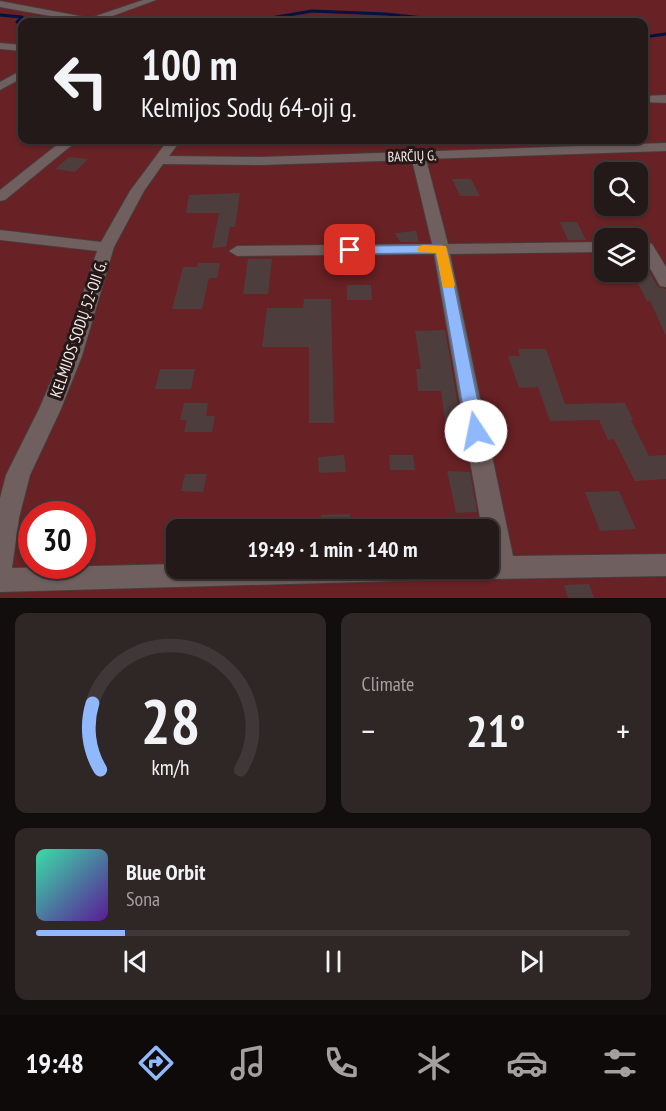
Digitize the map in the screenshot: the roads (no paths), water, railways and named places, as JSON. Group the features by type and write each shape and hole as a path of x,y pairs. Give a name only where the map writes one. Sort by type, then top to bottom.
{"street":[{"path":"100,18 152,0"},
{"path":"0,4 75,18"},
{"path":"0,46 18,48"},
{"path":"0,87 18,76"},
{"path":"648,99 666,99"},
{"path":"0,197 66,144"},
{"name":"KELMIJOS SODŲ 52-OJI G.","path":"0,565 7,518 18,475 50,409 72,356 106,247 137,191 171,144"},
{"name":"BARČIŲ G.","path":"158,160 261,161 417,156 555,145 666,147"},
{"path":"417,156 441,249 487,519"},
{"path":"0,236 106,247"},
{"path":"648,247 666,246"},
{"path":"237,251 594,247"},
{"path":"648,256 666,282"},
{"path":"499,568 666,566"},
{"path":"0,580 166,576"}],"waterway":[{"path":"271,18 312,11 423,18"},
{"path":"0,15 21,18"},
{"path":"648,36 666,34"}]}
